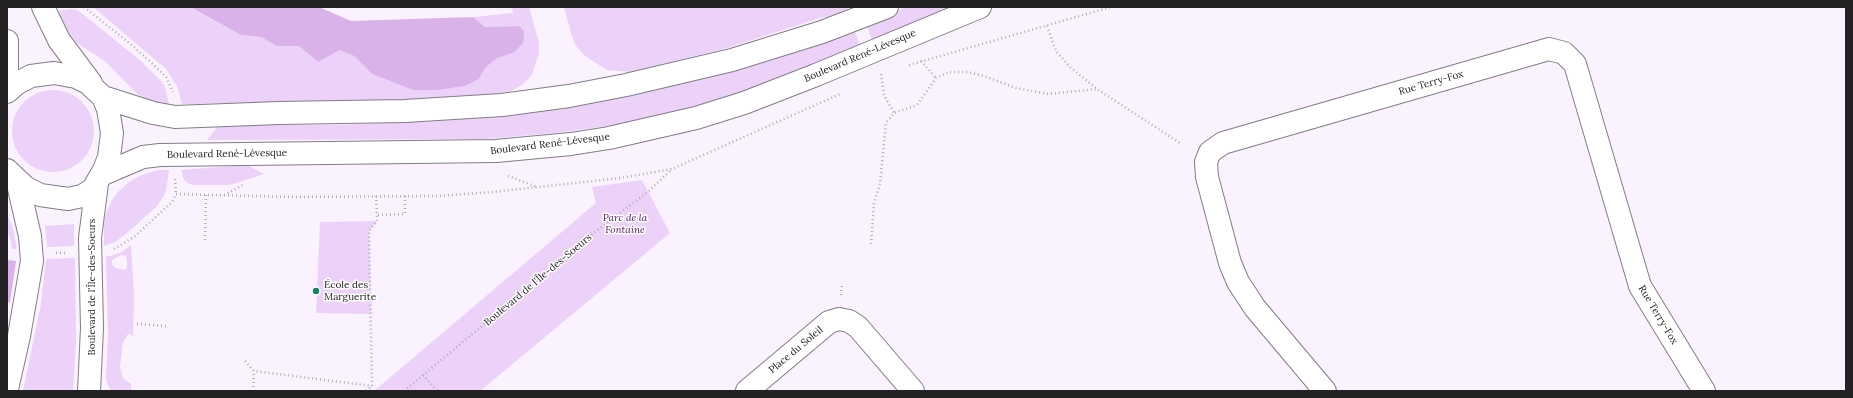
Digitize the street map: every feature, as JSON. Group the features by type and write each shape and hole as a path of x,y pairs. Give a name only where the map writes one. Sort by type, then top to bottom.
{"street":[{"path":"12,175 33,192 40,195 68,199 76,198 88,193 99,179 109,157 112,133 110,118 98,92 59,40 43,7"},
{"path":"7,92 16,84 27,78 54,73 76,77 98,92 153,113 175,117 279,112 405,111 502,105 583,93 732,60 822,32 887,7"},
{"name":"Boulevard René-Lévesque","path":"99,179 143,157 160,155 496,151 571,144 609,138 696,118 744,103 980,7"},
{"path":"7,41 7,69"},
{"name":"Rue Terry-Fox","path":"1325,391 1255,308 1238,282 1230,263 1207,176 1206,162 1210,152 1223,143 1549,49 1564,53 1572,58 1578,69 1640,286 1704,391"},
{"path":"7,389 20,329 32,261 30,236 12,175"},
{"name":"Boulevard de l'Île-des-Soeurs","path":"89,391 92,328 90,238 99,179"},
{"name":"Place du Soleil","path":"747,391 829,322 839,319 849,321 858,327 913,391"}],"path":[{"path":"84,7 133,46 157,68 166,77 174,95"},
{"path":"904,67 1111,7"},
{"path":"1047,26 1056,51 1062,60 1097,89 1180,143"},
{"path":"921,61 936,78"},
{"path":"871,244 874,203 880,180 886,123 894,113 917,105 936,78 949,72 968,72 984,76 1016,88 1048,94 1097,89"},
{"path":"875,78 887,73"},
{"path":"881,75 884,95 894,113"},
{"path":"176,194 294,197 405,196 538,188 621,178 672,169 841,93"},
{"name":"Boulevard de l'Île-des-Soeurs","path":"404,391 595,232 649,191 672,169"},
{"path":"508,176 538,188"},
{"path":"106,251 122,246 172,202 176,194 175,177"},
{"path":"224,195 245,184"},
{"path":"205,240 206,195"},
{"path":"372,386 369,231 377,222 376,196"},
{"path":"377,215 405,214 405,196"},
{"path":"53,254 75,252"},
{"path":"137,324 166,326"},
{"path":"245,360 254,371 372,386"},
{"path":"252,391 254,371"},
{"path":"424,375 437,391"},
{"path":"366,391 372,386"}],"green space":[{"path":"93,7 189,7 241,35 261,37 277,46 299,46 318,62 340,50 354,56 372,74 413,90 438,90 465,86 479,79 485,68 497,58 513,53 519,26 485,27 473,17 513,13 512,7 529,7 539,43 539,53 532,75 522,85 511,91 497,94 404,101 182,104 177,86 166,69"},
{"path":"564,7 847,7 849,14 839,17 823,17 727,48 630,72 607,70 585,56 576,46"},
{"path":"906,7 963,7 873,42 866,24"},
{"path":"70,9 77,10 88,18 142,62 165,87 169,105 157,104 137,94 106,62 77,43 61,22 57,11"},
{"path":"854,29 861,48 766,86 690,109 614,125 564,132 487,139 207,140 219,125 334,125 438,121 529,113 598,102 722,74"},
{"path":"45,90 61,90 76,97 87,108 94,123 94,139 91,147 82,160 69,169 61,172 45,172 30,165 19,154 12,139 12,123 19,108 30,97"},
{"path":"247,165 264,174 230,185 195,185 189,184 184,180 181,170"},
{"path":"158,170 169,170 166,191 162,199 156,207 127,233 115,242 104,246 104,224 107,211 112,200 128,183 139,176"},
{"name":"Parc de la Fontaine","path":"642,180 670,233 480,391 374,391 596,203 592,187"},
{"path":"7,214 13,229 17,249 12,249 7,229"},
{"path":"377,221 369,231 371,314 316,313 320,222"},
{"path":"74,224 74,246 47,247 45,226"},
{"path":"131,245 134,293 133,338 131,334 128,334 123,342 120,367 123,378 131,384 131,391 111,391 106,377 108,337 106,257 120,253","holes":["121,255 126,256 127,268 124,270 115,268 112,264 112,260"]},
{"path":"75,258 76,343 73,391 23,391 41,304 46,259"}],"shaded area":[{"path":"190,7 319,7 351,21 473,17 485,27 519,26 524,31 523,43 513,53 497,58 485,68 479,79 465,86 438,90 413,90 372,74 354,56 340,50 318,62 299,46 277,46 261,37 241,35"},
{"path":"7,260 16,261 10,302 7,303"}],"place":[{"name":"École des Marguerite","path":"316,291"}]}
